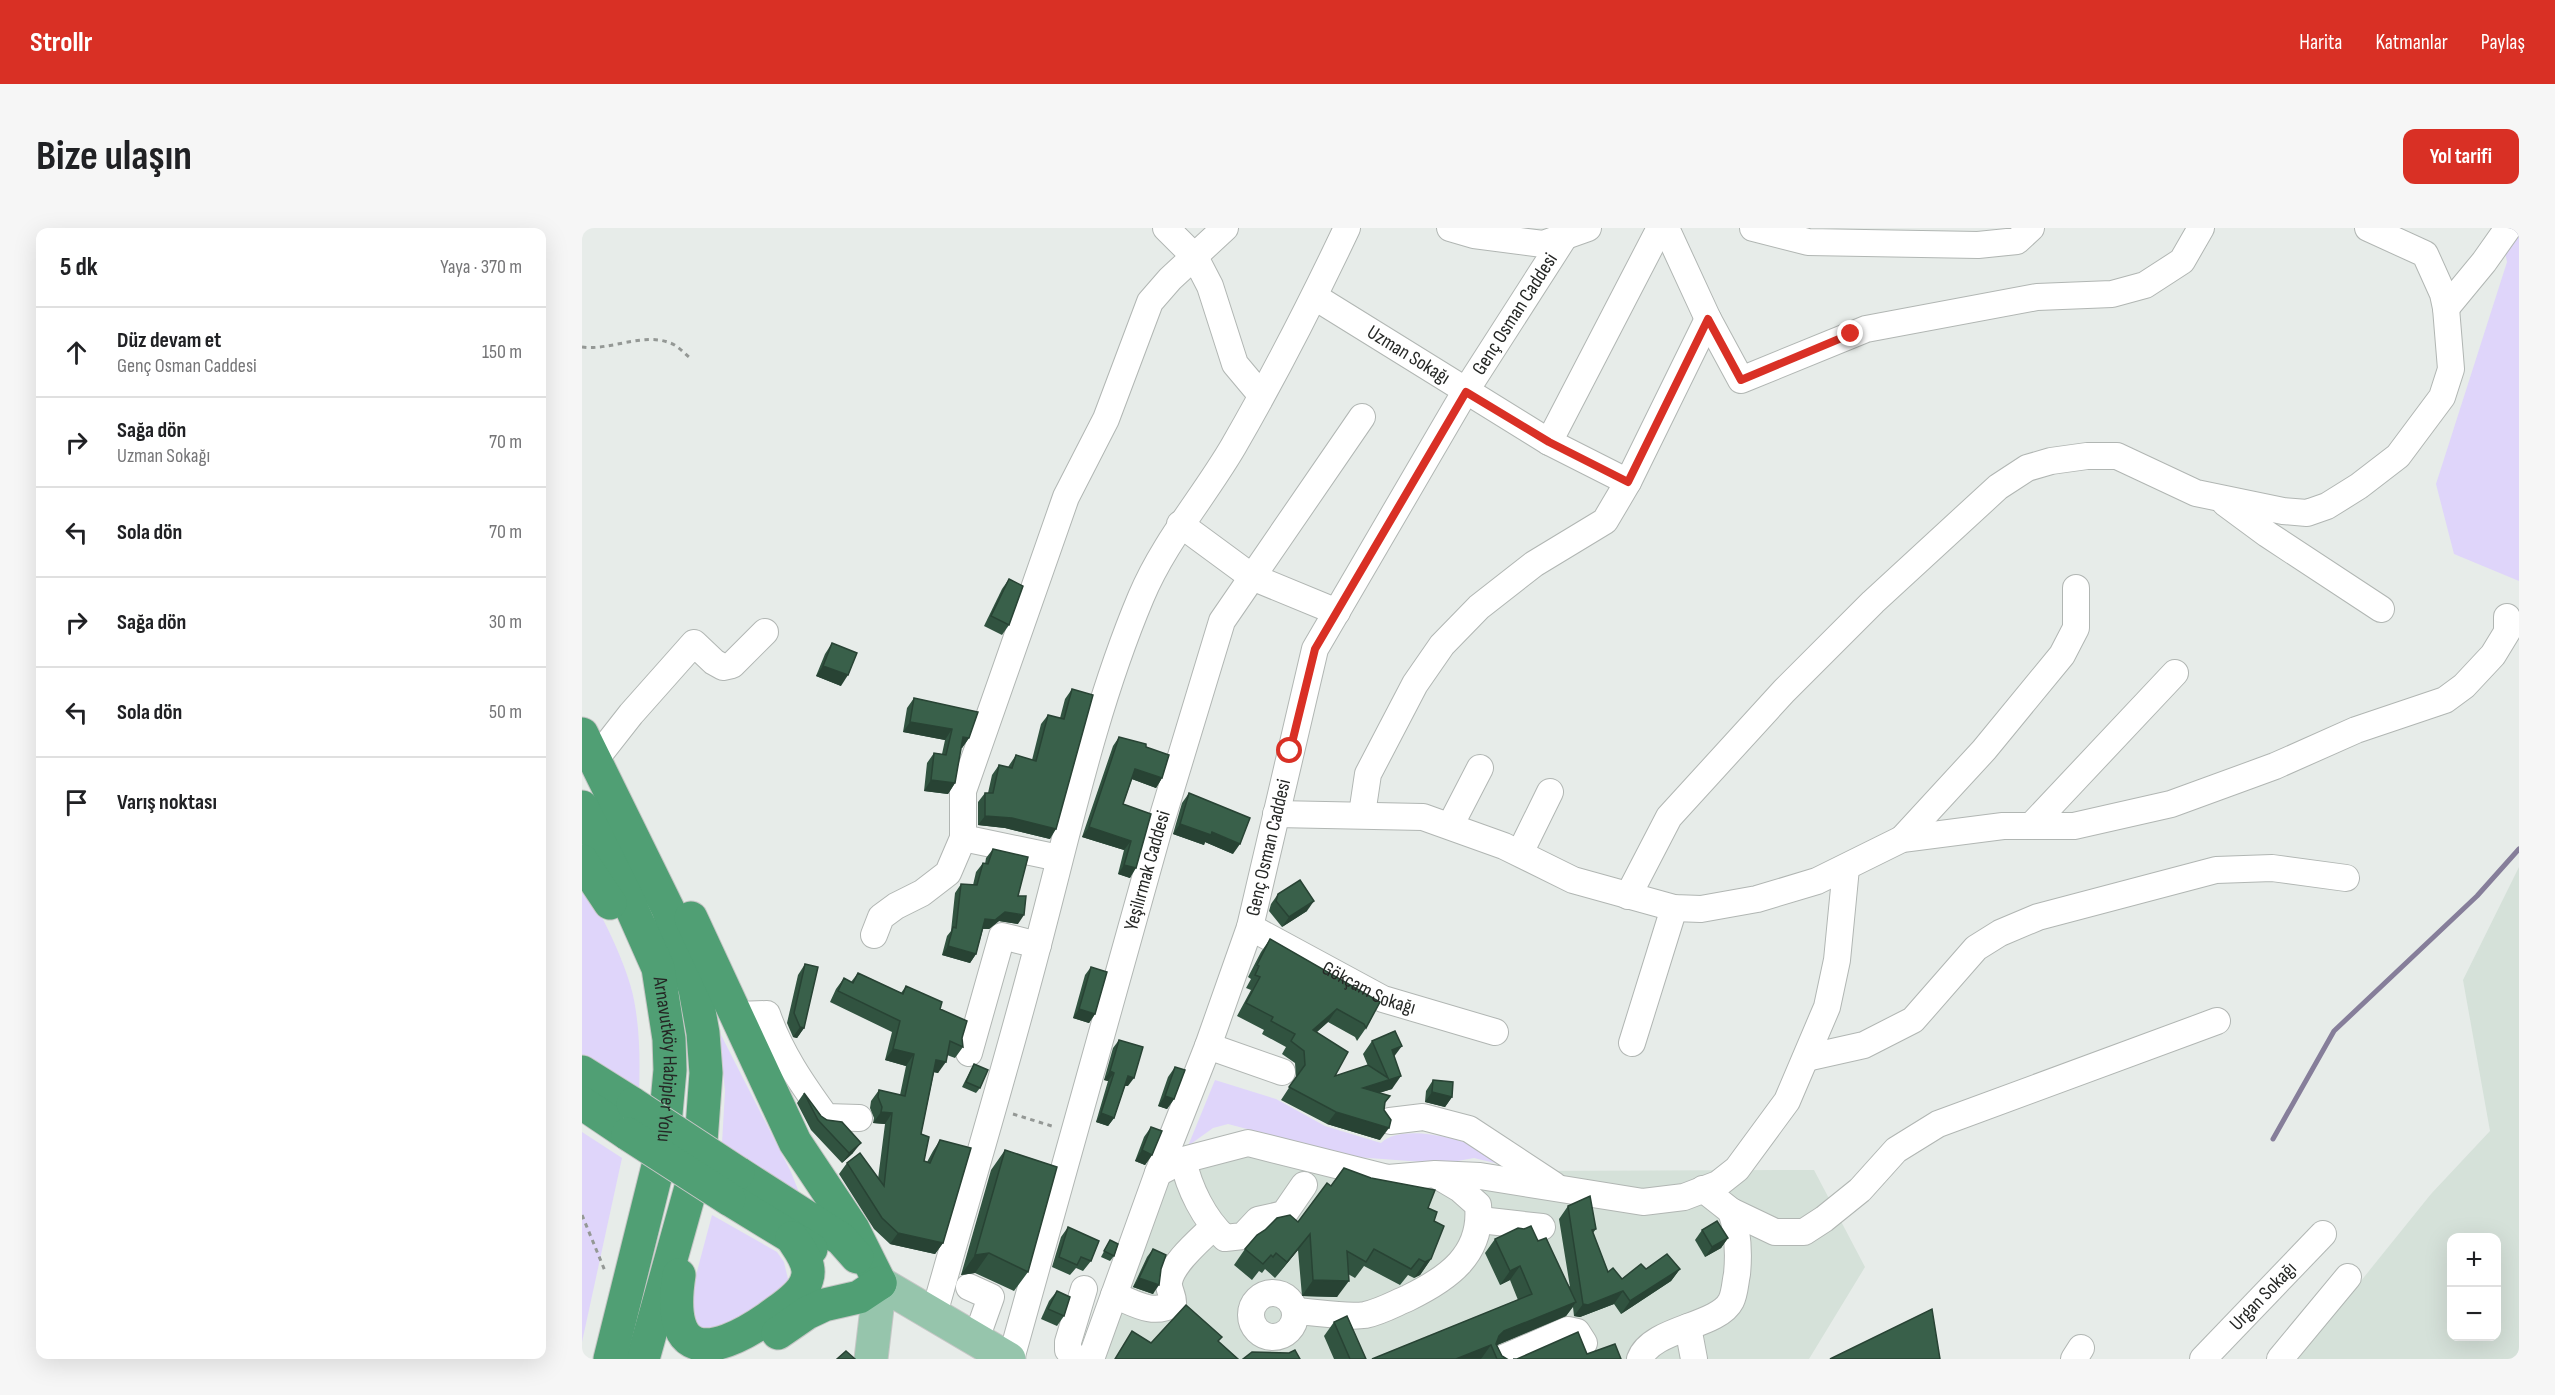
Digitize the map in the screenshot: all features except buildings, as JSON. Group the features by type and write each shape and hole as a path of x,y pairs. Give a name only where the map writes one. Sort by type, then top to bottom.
{"highway":[{"name":"Arnavutköy Habipler Yolu","path":"589,747 668,909 695,988 706,1073 700,1155 643,1359"},
{"name":"Arnavutköy Habipler Yolu","path":"582,807 627,898 658,968 669,1039 670,1070 663,1146 610,1359"},
{"path":"619,809 643,835 693,922 795,1142 853,1229 880,1283"},
{"path":"582,861 605,893 643,973 669,1039"},
{"path":"582,1072 630,1119 734,1186 841,1239 880,1283"},
{"path":"582,1104 630,1119"},
{"path":"734,1186 792,1238 844,1268 880,1283"},
{"path":"690,1197 682,1231 682,1257 676,1297 677,1322 683,1338 696,1347 707,1350 733,1341 756,1327 800,1291 807,1280 808,1270 792,1238"},
{"path":"740,1359 807,1313 824,1305 859,1297 880,1283"}],"main road":[{"path":"871,1359 880,1283 1010,1359"}],"street":[{"path":"1166,228 1195,257 1210,286 1234,364 1261,395"},
{"path":"874,935 880,917 921,893 948,873 963,838 963,791 1066,497 1106,419 1150,302 1170,279 1225,228"},
{"path":"934,1314 1038,945 1059,858 1109,680 1142,594 1180,524 1232,449 1315,297 1347,228"},
{"path":"1450,228 1474,235 1543,244 1576,232"},
{"path":"1549,442 1660,228"},
{"path":"1666,228 1708,319 1741,380 1866,329 2037,297 2112,294 2145,285 2182,261 2201,228"},
{"path":"1753,228 1808,242 1820,235 1978,244 2017,241 2031,228"},
{"path":"1628,896 1669,817 1784,691 1873,602 1998,487 2027,468 2051,461 2087,456 2117,456 2196,493 2283,511 2307,513 2328,506 2398,456 2442,397 2451,369 2446,308 2443,294 2425,254 2368,228"},
{"path":"2446,308 2484,262 2508,228"},
{"name":"Genç Osman Caddesi","path":"1091,1359 1250,927 1315,649 1466,392 1576,232"},
{"name":"Uzman Sokağı","path":"1315,297 1549,442 1628,482"},
{"path":"1362,814 1368,774 1415,684 1442,645 1479,608 1534,564 1605,521 1628,482 1708,319"},
{"name":"Yeşilırmak Caddesi","path":"1010,1359 1158,832 1222,621 1362,417"},
{"path":"2217,497 2267,534 2381,609"},
{"path":"1180,524 1252,577 1337,612"},
{"path":"1276,814 1423,817 1520,853 1573,880 1674,908 1701,909 1756,899 1817,881 1902,839 1984,750 2062,655 2076,628 2076,588"},
{"path":"1902,839 2003,826 2073,826 2170,804 2275,766 2356,730 2445,700 2464,686 2493,655 2507,632 2507,616"},
{"path":"589,747 631,714 694,643 714,662 723,667 732,664 765,632"},
{"path":"2031,826 2175,673"},
{"path":"1450,826 1480,768"},
{"path":"1520,853 1550,792"},
{"path":"963,838 1059,858"},
{"path":"1158,1173 1183,1160 1248,1143 1388,1178 1435,1174 1480,1176 1643,1203 1684,1197 1718,1184 1737,1169 1786,1101 1827,1007 1837,960 1846,868"},
{"path":"1806,1058 1864,1045 1913,1020 1976,948 2000,933 2038,917 2216,870 2272,868 2346,878"},
{"path":"1632,1043 1674,908"},
{"name":"Gökçam Sokağı","path":"1250,927 1383,999 1495,1032"},
{"path":"969,1053 1002,936 1038,945"},
{"path":"736,1015 766,1014 775,1037 802,1084 826,1117 859,1118"},
{"path":"1704,1189 1731,1211 1775,1232 1804,1232 1860,1190 1896,1150 1938,1124 2217,1021"},
{"path":"1208,1046 1282,1072"},
{"path":"1390,1121 1423,1117 1469,1129 1561,1190"},
{"path":"1183,1160 1187,1178 1214,1227 1225,1238 1243,1236 1258,1220 1284,1214 1304,1185"},
{"path":"1295,1311 1364,1315 1384,1309 1450,1275 1472,1244 1480,1220 1478,1205 1471,1197 1435,1174"},
{"path":"1640,1359 1652,1346 1720,1313 1730,1304 1734,1292 1739,1250 1731,1211"},
{"path":"1480,1220 1542,1227"},
{"path":"1114,1295 1149,1309 1159,1310 1173,1304 1174,1299 1169,1283 1173,1269 1214,1227"},
{"name":"Urgan Sokağı","path":"2203,1359 2324,1234"},
{"path":"2280,1359 2348,1277"},
{"path":"969,1287 991,1297 976,1339"},
{"path":"1076,1359 1068,1350 1068,1342 1084,1289"},
{"path":"1688,1327 1694,1359"},
{"path":"1501,1359 1568,1330 1577,1332 1584,1343"}],"path":[{"path":"582,347 593,348 643,340 670,342 689,357"},
{"path":"992,1108 1074,1132"},
{"path":"582,1215 622,1312"}],"shaded area":[{"path":"2500,228 2519,228 2519,581 2454,554 2436,484 2507,262"},
{"path":"2519,867 2519,1359 2298,1359 2431,1194 2490,1131 2463,980"},
{"path":"582,881 612,939 631,986 638,1035 639,1092 582,1057"},
{"path":"719,1031 791,1172 802,1200 722,1143 725,1091"},
{"path":"1215,1080 1276,1099 1325,1126 1381,1143 1401,1134 1442,1136 1484,1150 1502,1161 1499,1164 1474,1158 1452,1162 1423,1162 1355,1157 1228,1124 1213,1128 1188,1146"},
{"path":"582,1132 622,1158 582,1342"},
{"path":"1243,1154 1394,1184 1503,1171 1814,1170 1865,1267 1809,1359 1097,1359 1171,1176"},
{"path":"712,1215 777,1252 784,1262 788,1279 779,1292 725,1332 702,1332 687,1309"}],"waterway":[{"path":"2273,1139 2334,1031 2477,896 2519,849"}],"route":[{"path":"1290,751 1315,649 1466,392 1549,442 1628,482 1708,319 1741,380 1851,334"}]}
